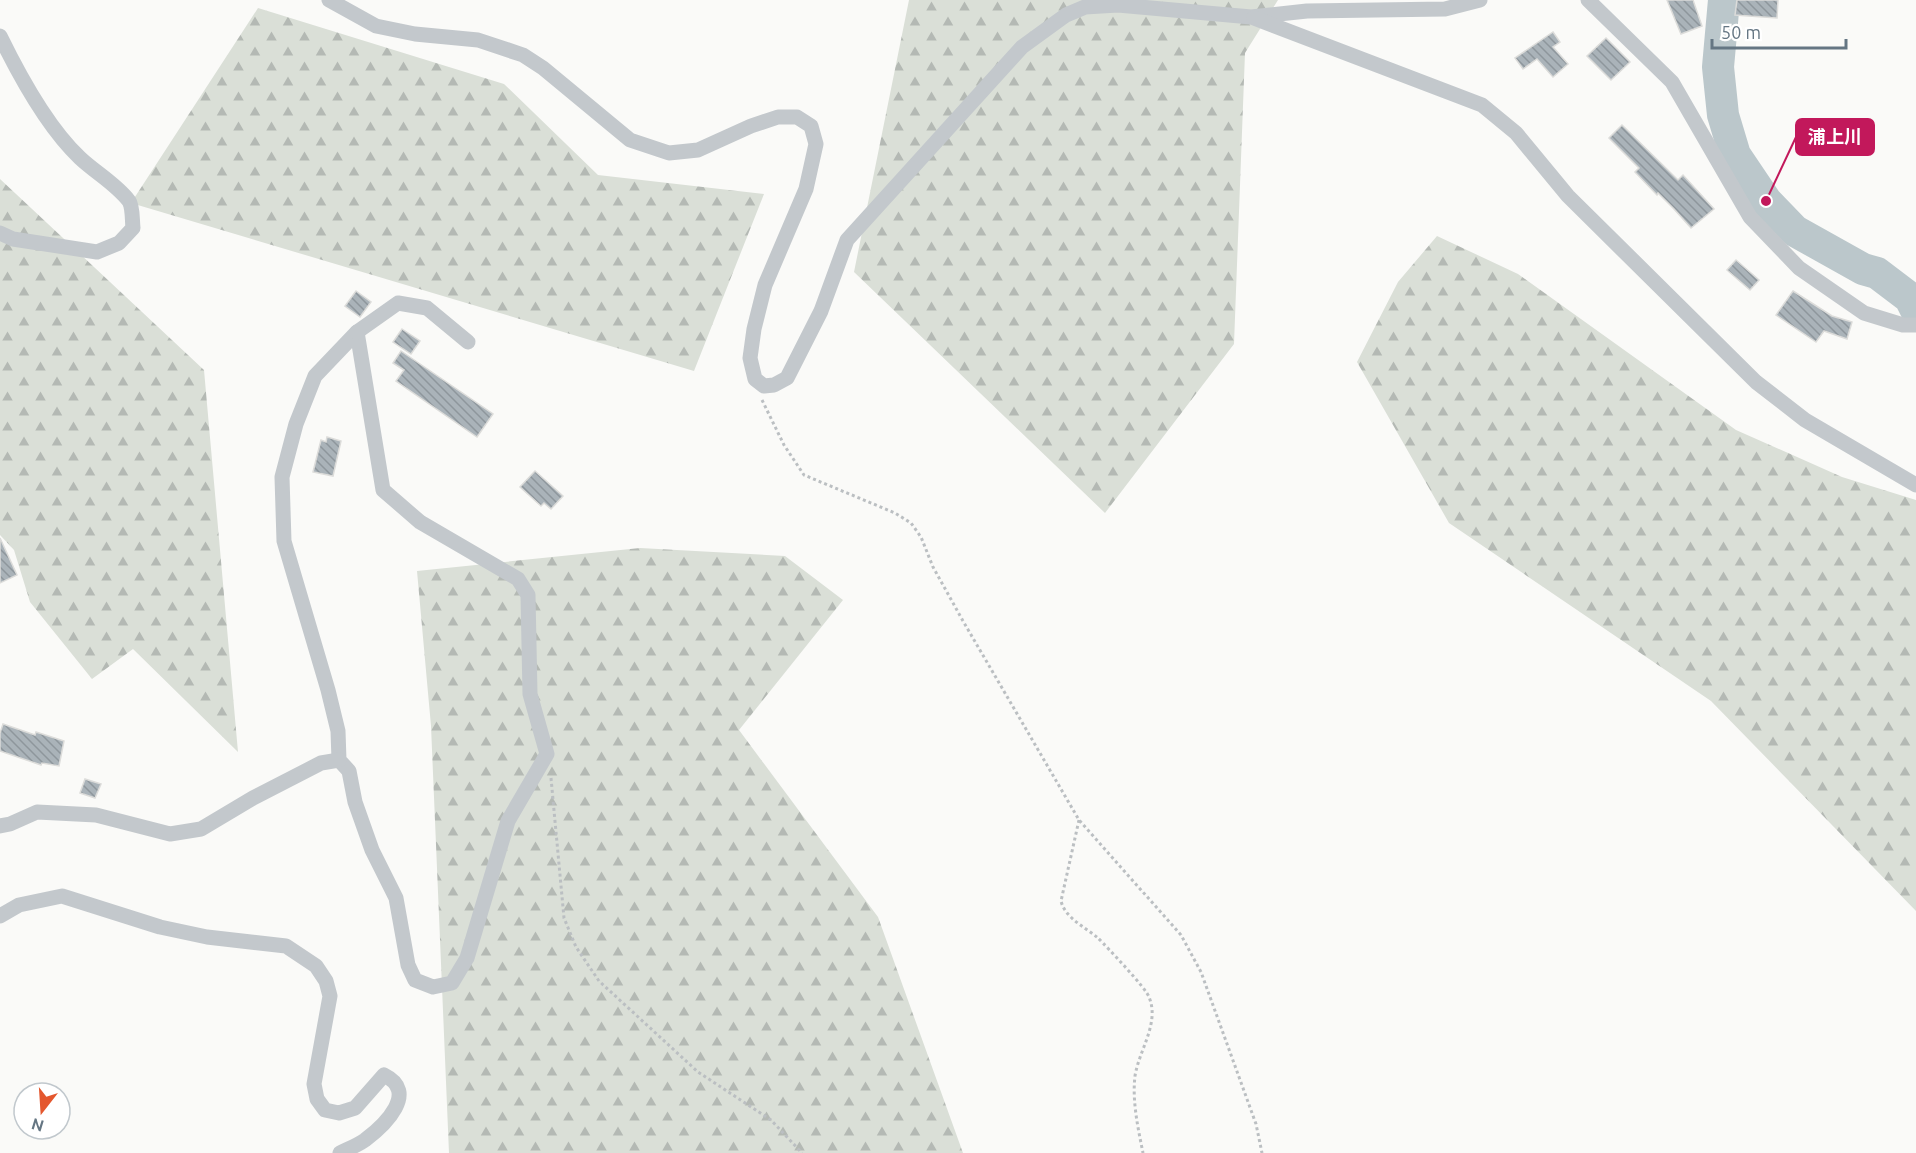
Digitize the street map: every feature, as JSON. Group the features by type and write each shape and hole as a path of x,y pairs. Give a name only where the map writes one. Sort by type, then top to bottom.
{"street":[{"path":"328,0 376,26 415,34 478,39 523,55 543,68 630,140 669,153 698,150 751,126 778,117 797,117 811,126 816,144 806,189 765,285 754,329 750,358 755,379 764,386 787,378 821,311 847,240 1022,47 1066,15 1085,7 1118,4 1251,17 1307,11 1446,9 1480,0"},
{"path":"1588,0 1672,82 1750,217 1799,268 1864,313 1903,325 1916,325"},
{"path":"1251,17 1482,105 1516,134 1568,196 1756,382 1805,420 1916,485"},
{"path":"0,36 21,79 52,124 79,158 118,190 130,203 133,228 119,243 97,252 13,239 0,232"},
{"path":"357,332 382,490 420,522 518,579 528,595 530,694 547,754 508,821 467,958 452,983 433,987 415,980 408,965 396,898 372,850 356,802 349,771 339,760 338,731 328,690 284,541 282,477 296,424 315,376 357,332 398,303 427,308 468,342"},
{"path":"0,826 38,812 96,815 170,834 201,829 253,798 321,763 339,760"},
{"path":"0,916 19,905 62,896 160,927 207,937 286,946 308,961 315,966 326,981 330,996 314,1084 317,1099 325,1110 339,1113 355,1108 384,1075 394,1080 400,1089 398,1103 389,1119 365,1140 340,1153"}],"path":[{"path":"764,386 762,402 784,445 804,475 895,513 911,523 921,537 933,567 993,676 1051,770 1078,820 1181,935 1201,972 1256,1124 1262,1153"},
{"path":"547,754 554,794 564,918 576,947 599,981 698,1072 771,1120 802,1153"},
{"path":"1078,820 1061,901 1063,911 1101,941 1149,994 1153,1011 1135,1076 1135,1106 1143,1153"}],"green space":[{"path":"909,0 1278,0 1245,53 1234,344 1105,513 854,272"},
{"path":"258,8 504,84 598,175 764,194 694,371 131,203"},
{"path":"0,179 204,370 238,752 133,649 92,679 30,602 14,550 0,535"},
{"path":"1437,236 1518,274 1736,430 1842,477 1916,500 1916,911 1711,701 1449,523 1357,362 1398,282"},
{"path":"640,548 785,556 843,600 739,730 878,917 963,1153 449,1153 431,726 417,571"}],"building":[{"path":"1667,0 1693,0 1702,26 1681,34"},
{"path":"1737,0 1778,0 1777,18 1735,15"},
{"path":"1553,32 1560,42 1553,47 1568,64 1553,77 1537,59 1523,69 1515,58"},
{"path":"1606,38 1630,62 1611,80 1587,56"},
{"path":"1622,125 1678,180 1683,175 1714,209 1691,228 1635,172 1639,168 1609,138"},
{"path":"1736,260 1759,280 1750,290 1727,270"},
{"path":"356,291 371,302 360,317 345,306"},
{"path":"1793,291 1832,316 1852,322 1847,339 1824,331 1816,342 1776,315"},
{"path":"402,329 420,341 411,354 393,342"},
{"path":"401,351 493,414 477,437 396,381 404,370 393,363"},
{"path":"327,437 341,441 333,476 313,472 321,440 326,442"},
{"path":"535,471 563,496 551,509 544,503 541,506 520,487"},
{"path":"0,538 17,575 0,583"},
{"path":"3,724 35,735 36,732 64,741 59,766 42,763 41,765 0,751 0,733"},
{"path":"85,779 101,784 95,798 80,793"}],"waterway":[{"path":"1724,0 1718,67 1723,115 1735,155 1766,201 1795,231 1863,269 1877,273 1910,298 1916,310"}],"place":[{"name":"浦上川","path":"1766,201"}]}
